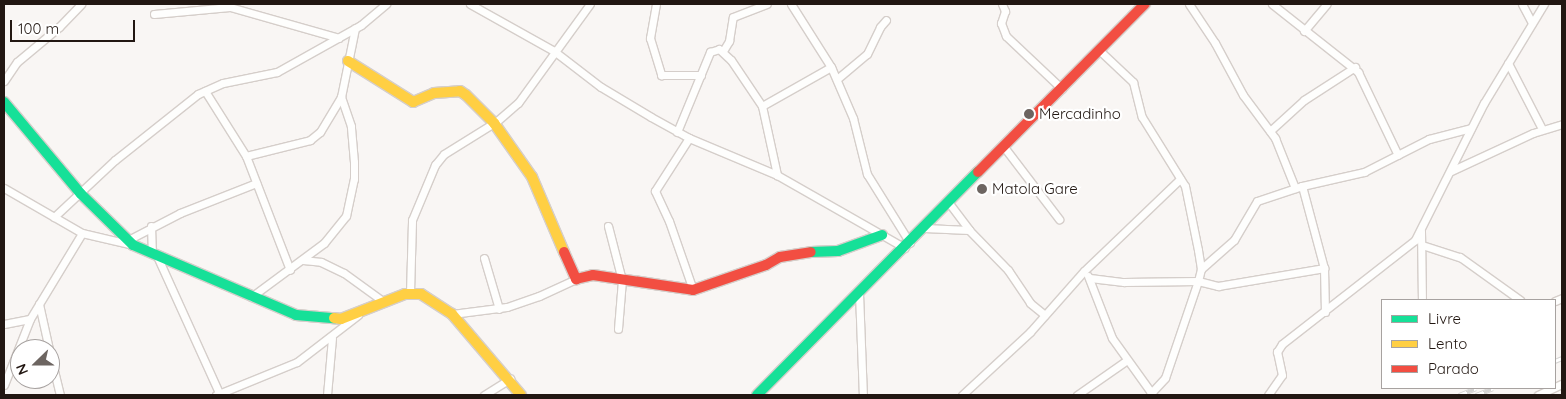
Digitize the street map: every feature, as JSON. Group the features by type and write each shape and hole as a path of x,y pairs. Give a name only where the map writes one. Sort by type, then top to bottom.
{"street":[{"path":"4,81 17,62 59,27 81,4"},
{"path":"54,217 123,154 205,91 223,83 277,72 356,28 386,4"},
{"path":"470,4 554,51 601,87 677,132 777,175 882,235 907,246"},
{"path":"410,292 412,220 435,165 444,154 494,123 518,103 590,4"},
{"path":"656,4 650,38 661,75 701,75"},
{"path":"723,51 730,41 733,17 767,4"},
{"path":"791,4 837,79 853,118 867,174 907,246"},
{"path":"1002,4 1005,11 1001,23 1006,36 1062,89"},
{"path":"757,395 907,246 1145,4"},
{"path":"1189,4 1215,43 1243,95 1270,131 1298,187 1324,268 1325,312"},
{"path":"1272,4 1304,31 1355,67 1398,155"},
{"path":"1304,31 1327,4"},
{"path":"1522,4 1532,23"},
{"path":"1268,395 1282,375 1278,348 1415,240 1471,128 1544,4"},
{"path":"154,14 230,5 339,38"},
{"path":"837,79 867,54 886,20"},
{"path":"246,156 310,140 320,132 342,97 356,28"},
{"path":"1084,272 1090,278 1112,338 1152,394 1165,378 1201,269 1190,200 1180,179 1142,117 1132,82 1099,50"},
{"path":"677,132 710,52 723,51"},
{"path":"723,51 762,106 777,175"},
{"path":"348,61 413,102 434,93 460,91 494,123 532,177 576,278"},
{"path":"1508,63 1542,129"},
{"path":"762,106 831,67"},
{"path":"1270,131 1304,100 1355,67"},
{"path":"205,91 246,156 290,270"},
{"path":"251,297 324,243 346,216 354,179 354,162 351,126 342,97"},
{"path":"4,102 81,194 131,242 155,255 296,315 341,318 410,292 421,294 452,314 510,379 521,395"},
{"path":"1451,171 1542,129 1562,124"},
{"path":"1201,269 1234,240 1257,201 1298,187 1355,175 1429,139 1471,128"},
{"path":"689,138 655,191 669,221 693,290"},
{"path":"1004,147 1059,218"},
{"path":"962,395 1046,315 1084,272 1180,179"},
{"path":"4,188 82,233 131,242 151,226 256,182"},
{"path":"949,203 969,230 1008,270 1030,302 1046,315"},
{"path":"151,226 155,255 219,395 297,362 332,338 361,312"},
{"path":"608,226 622,280 618,329"},
{"path":"924,228 969,230"},
{"path":"1421,230 1422,299"},
{"path":"4,385 30,319 82,233"},
{"path":"452,314 499,309 540,296 576,278 593,275 693,290 766,265 780,257 824,250 838,252 882,235"},
{"path":"1422,245 1460,257 1519,299"},
{"path":"484,258 499,309"},
{"path":"303,260 321,262 344,273 384,302"},
{"path":"1090,278 1124,282 1198,282 1218,286 1324,268"},
{"path":"859,293 863,395"},
{"path":"39,304 47,339"},
{"path":"4,324 30,319"},
{"path":"327,395 332,338"},
{"path":"1077,395 1127,360"},
{"path":"484,395 510,379"},
{"path":"1538,395 1547,393"}],"railway":[{"path":"1556,361 1562,358"},
{"path":"1459,395 1474,389"},
{"path":"1476,395 1491,389"}],"traffic: fast":[{"path":"4,102 81,194 133,245 296,315 334,318"},
{"path":"757,395 978,172"},
{"path":"811,252 838,251 882,235"}],"traffic: slow":[{"path":"348,61 413,102 434,93 460,91 466,95 494,123 532,177 564,252"},
{"path":"334,318 341,319 405,294 421,294 452,314 521,395"}],"traffic: jam":[{"path":"978,172 1145,4"},
{"path":"564,252 576,279 593,275 693,290 766,265 780,257 811,252"}],"place":[{"name":"Mercadinho","path":"1029,114"},
{"name":"Matola Gare","path":"982,189"}]}
